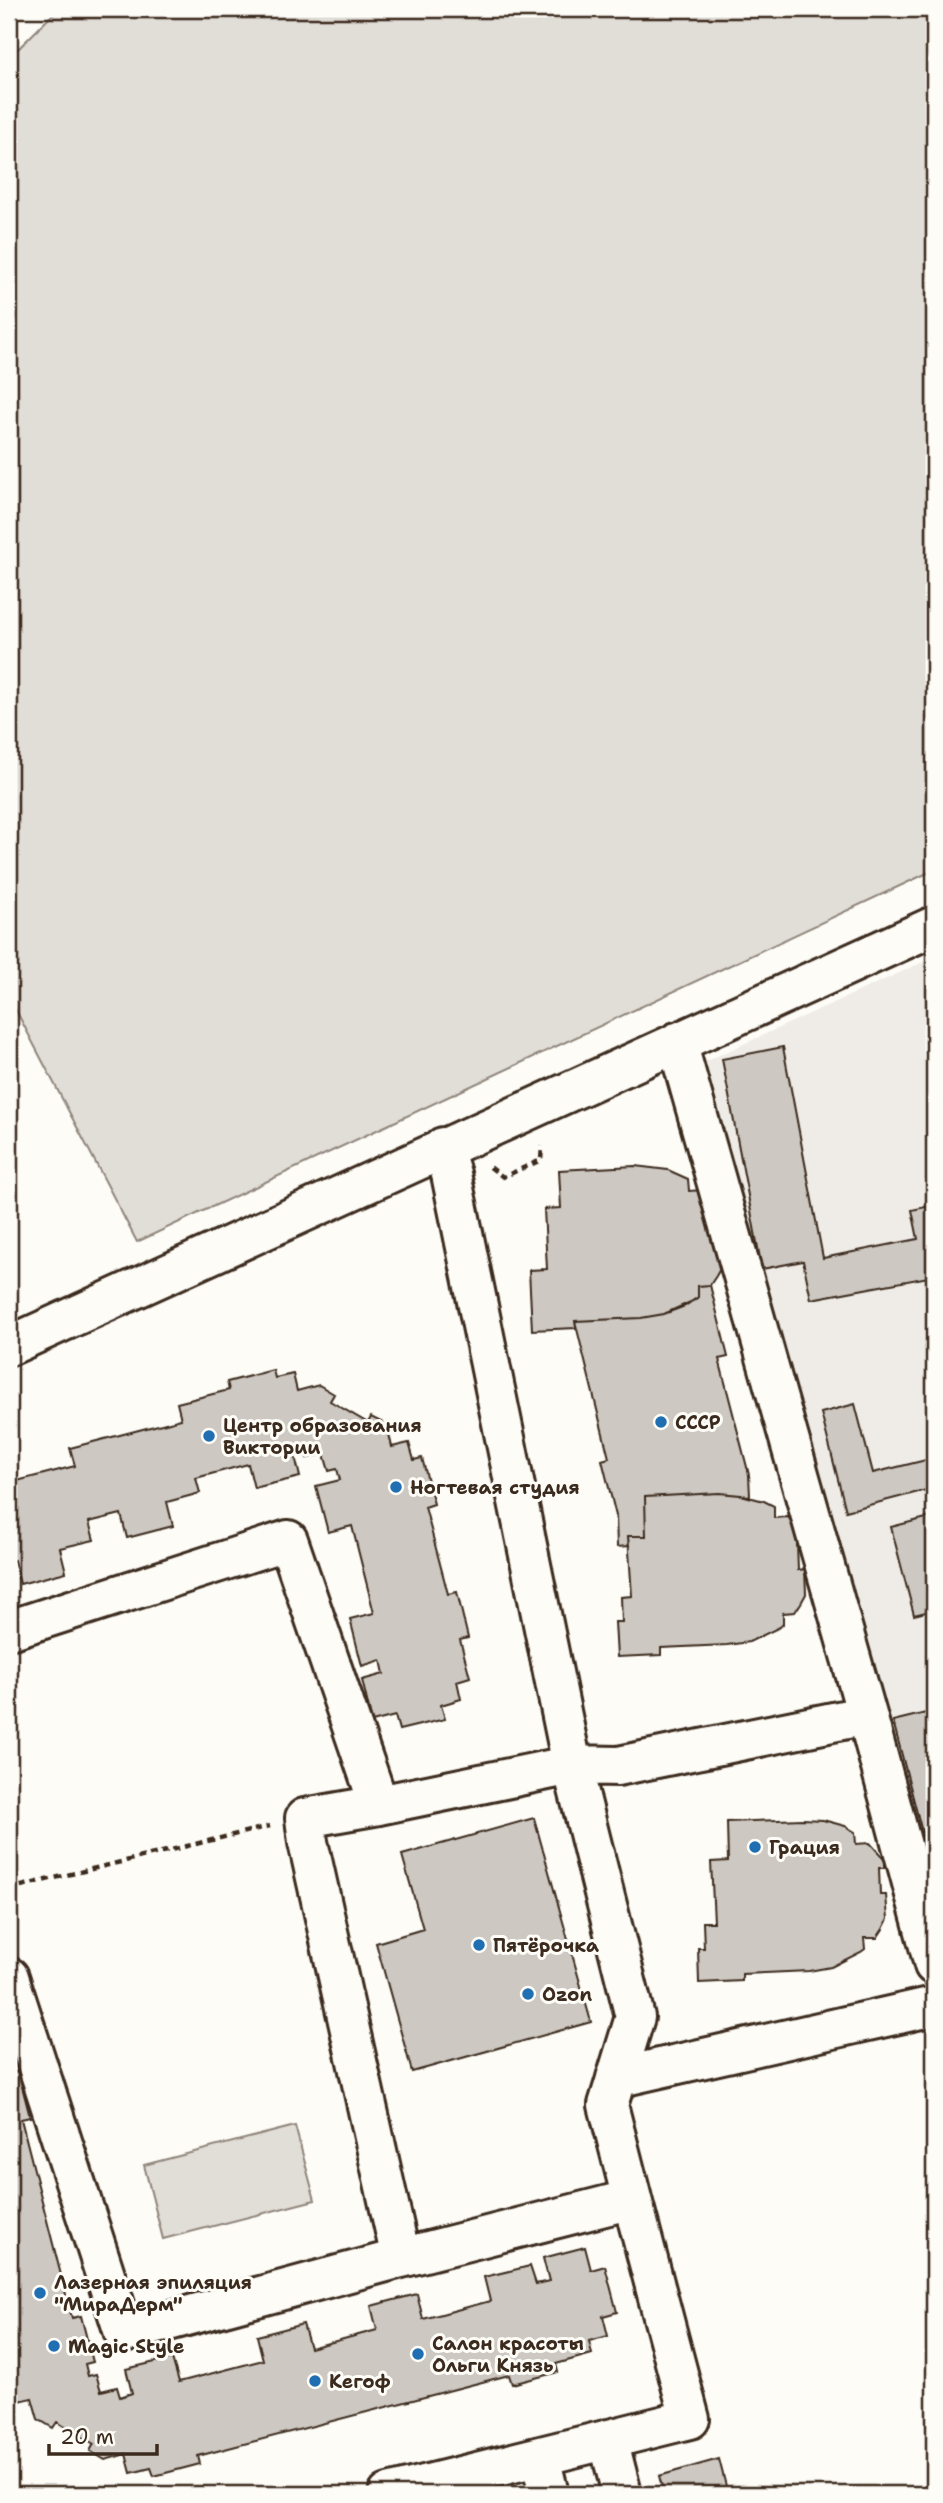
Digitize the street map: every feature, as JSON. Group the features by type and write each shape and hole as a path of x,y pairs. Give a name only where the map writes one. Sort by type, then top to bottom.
{"street":[{"path":"9,1346 934,926"},
{"path":"677,1042 867,1714 934,1965"},
{"path":"388,2494 690,2419 608,2105 635,2017 572,1765 443,1147"},
{"path":"9,1630 288,1539 379,1805"},
{"path":"401,2258 308,1842 305,1818 572,1765 618,1766 867,1714"},
{"path":"9,1977 124,2333 632,2199"},
{"path":"616,2078 934,2006"},
{"path":"608,2440 622,2494"},
{"path":"540,2457 549,2494"}],"path":[{"path":"9,1889 305,1818"}],"shaded area":[{"path":"58,9 932,9 934,18 934,870 137,1242 9,997 9,58"},
{"path":"934,957 934,1919 700,1064"},
{"path":"295,2126 315,2200 163,2239 144,2165"}],"building":[{"path":"783,1047 823,1258 918,1239 912,1210 934,1205 934,1276 811,1299 803,1261 762,1269 722,1059"},
{"path":"635,1166 668,1170 688,1179 689,1191 703,1190 712,1215 713,1242 720,1242 721,1267 716,1276 710,1285 698,1286 698,1297 695,1300 664,1314 641,1318 575,1321 576,1328 532,1330 529,1270 547,1269 544,1209 561,1208 559,1170"},
{"path":"710,1285 728,1357 719,1359 749,1475 750,1496 719,1493 645,1497 646,1536 628,1536 629,1546 617,1547 616,1516 602,1460 609,1458 575,1321 641,1318 664,1314 685,1306 698,1297 698,1286"},
{"path":"273,1370 275,1378 293,1374 297,1391 319,1385 334,1394 330,1401 368,1423 371,1417 387,1425 392,1447 409,1443 414,1460 422,1458 434,1504 425,1507 448,1594 457,1592 468,1638 460,1640 470,1677 457,1681 461,1699 441,1705 445,1719 399,1730 395,1716 372,1722 362,1680 384,1674 381,1660 362,1666 350,1619 374,1613 352,1526 328,1532 316,1486 340,1480 337,1469 329,1471 324,1454 307,1458 305,1450 294,1452 300,1477 254,1488 248,1464 196,1478 200,1493 167,1502 173,1526 127,1538 121,1514 89,1522 94,1540 60,1548 66,1572 20,1584 14,1560 9,1562 9,1483 75,1466 70,1448 181,1419 177,1403 229,1390 227,1382"},
{"path":"855,1404 873,1473 934,1458 934,1488 846,1511 821,1413"},
{"path":"719,1493 764,1501 774,1506 774,1518 788,1517 797,1527 803,1542 797,1542 798,1570 805,1569 806,1594 801,1603 795,1612 783,1613 783,1624 780,1627 749,1642 661,1648 661,1655 617,1657 615,1622 622,1622 621,1597 632,1596 628,1536 646,1536 645,1497"},
{"path":"934,1516 934,1610 914,1615 891,1527"},
{"path":"934,1711 934,1878 893,1721"},
{"path":"534,1818 591,2022 412,2072 376,1943 423,1929 402,1855"},
{"path":"823,1820 845,1826 855,1832 856,1844 870,1843 885,1861 885,1868 879,1868 880,1895 886,1895 888,1919 883,1929 877,1938 864,1938 865,1949 861,1952 831,1967 809,1971 742,1974 742,1981 699,1983 698,1948 704,1948 703,1922 714,1922 711,1862 728,1861 727,1822"},
{"path":"9,2069 10,2073 18,2071 30,2117 21,2119 72,2318 81,2316 93,2362 85,2364 88,2376 96,2374 101,2391 117,2387 120,2397 132,2393 126,2369 172,2358 179,2382 263,2360 257,2336 303,2324 310,2348 377,2330 371,2306 417,2294 423,2319 490,2301 484,2277 530,2266 536,2284 549,2281 543,2258 585,2247 591,2270 605,2266 617,2312 603,2316 608,2336 589,2341 592,2354 556,2364 558,2372 512,2384 509,2375 198,2456 200,2464 154,2476 151,2468 131,2473 126,2454 105,2460 90,2451 94,2444 57,2422 53,2428 38,2419 32,2398 15,2402 9,2384"},
{"path":"719,2459 728,2494 664,2494 659,2476"}],"place":[{"name":"СССР","path":"661,1422"},
{"name":"Центр образования Виктории","path":"209,1436"},
{"name":"Ногтевая студия","path":"396,1487"},
{"name":"Грация","path":"755,1847"},
{"name":"Пятёрочка","path":"479,1945"},
{"name":"Ozon","path":"528,1994"},
{"name":"Лазерная эпиляция \"МираДерм\"","path":"40,2293"},
{"name":"Magic Style","path":"54,2346"},
{"name":"Салон красоты Ольги Князь","path":"418,2354"},
{"name":"Кегоф","path":"315,2381"}]}
